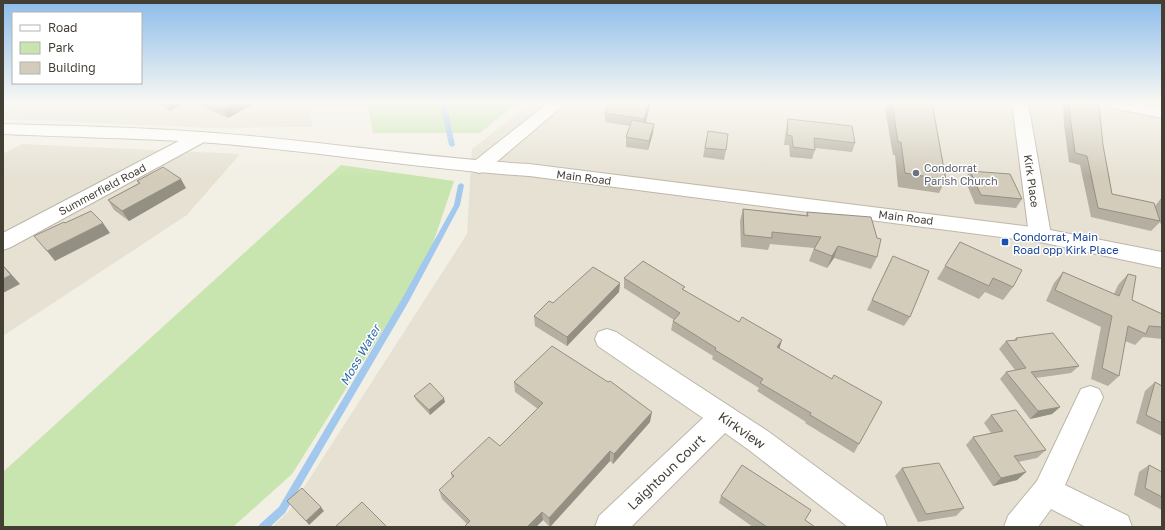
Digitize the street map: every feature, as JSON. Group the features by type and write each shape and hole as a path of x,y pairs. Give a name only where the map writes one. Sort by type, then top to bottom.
{"street":[{"path":"480,167 528,128"},
{"name":"Kirk Place","path":"1024,128 1040,235"},
{"name":"Main Road","path":"3,129 200,136 346,150 480,167 529,170 1040,235 1162,260"},
{"name":"Summerfield Road","path":"3,242 200,136"},
{"name":"Kirkview","path":"608,339 759,441 872,527"},
{"path":"1019,527 1047,491 1090,397"},
{"name":"Laightoun Court","path":"610,527 722,417"},
{"path":"1047,491 1117,527"}],"shaded area":[{"path":"499,128 1162,128 1162,527 272,527 288,512 467,234 472,149"},
{"path":"22,144 240,154 187,215 3,336 3,154"}],"green space":[{"path":"372,128 486,128 480,133 373,133"},
{"path":"341,165 454,181 427,261 292,474 233,527 3,527 3,472"}],"building":[{"path":"629,128 653,128 649,141 626,137"},
{"path":"787,128 852,128 855,143 814,138 815,150 793,147 792,136 787,135"},
{"path":"896,128 936,128 946,180 905,173 901,142 898,142"},
{"path":"1072,128 1101,128 1112,194 1154,203 1160,221 1098,208 1087,156 1075,153"},
{"path":"708,131 728,134 726,150 705,148"},
{"path":"163,167 181,179 122,211 108,200 140,183 137,181"},
{"path":"970,171 1010,174 1022,199 981,195"},
{"path":"743,209 808,216 807,212 871,217 877,238 881,239 877,257 838,246 832,256 814,249 821,237 772,232 772,238 744,235"},
{"path":"91,211 103,223 47,251 34,236 64,222 65,223"},
{"path":"960,242 1022,270 1013,287 993,278 989,286 945,266"},
{"path":"893,256 929,271 910,317 872,300"},
{"path":"643,261 685,287 682,289 739,322 742,317 782,340 777,347 832,379 834,375 882,402 859,444 810,415 811,413 760,383 763,379 715,350 716,348 673,321 680,313 624,278"},
{"path":"3,266 11,275 3,279"},
{"path":"593,267 620,283 567,337 534,316 549,301 553,303"},
{"path":"1063,272 1119,296 1128,274 1136,276 1132,300 1162,314 1162,327 1149,326 1146,334 1128,326 1119,376 1102,368 1112,316 1055,290"},
{"path":"1053,333 1079,366 1031,372 1060,407 1038,411 1006,372 1026,368 1006,341 1017,340 1016,338"},
{"path":"552,346 608,382 610,381 652,412 614,454 610,451 549,518 542,512 527,527 464,527 470,521 439,490 454,476 451,473 489,437 500,446 543,403 514,382"},
{"path":"1155,382 1162,386 1162,423 1146,415"},
{"path":"430,383 444,398 429,410 414,396"},
{"path":"1016,410 1046,450 1014,456 1026,472 1001,478 973,437 1003,431 991,415"},
{"path":"939,463 964,508 926,514 902,468"},
{"path":"742,465 811,510 805,520 815,527 767,527 721,496"},
{"path":"1149,465 1162,472 1162,497 1145,488"},
{"path":"302,488 321,507 306,521 287,501"},
{"path":"362,502 387,527 335,527"}],"waterway":[{"name":"Moss Water","path":"449,128 452,145"},
{"name":"Moss Water","path":"263,527 282,510 406,299 457,205 461,185"}],"place":[{"name":"Condorrat Parish Church","path":"916,173"},
{"name":"Condorrat, Main Road opp Kirk Place","path":"1005,242"}]}
